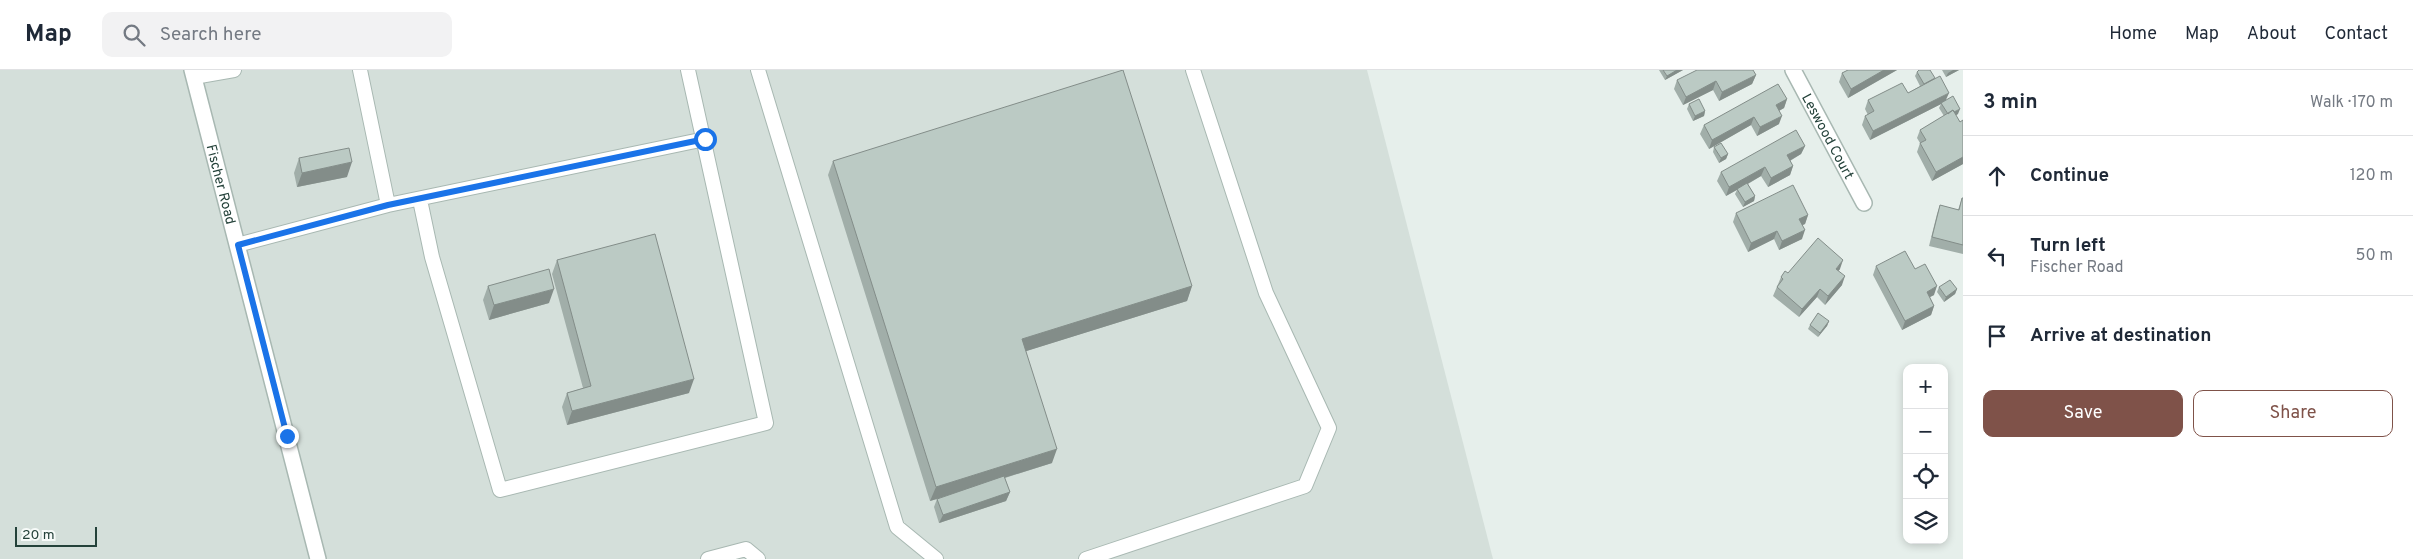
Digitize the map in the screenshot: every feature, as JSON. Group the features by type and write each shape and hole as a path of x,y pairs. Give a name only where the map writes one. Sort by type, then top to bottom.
{"street":[{"name":"Leswood Court","path":"1793,70 1864,203"},
{"name":"Fischer Road","path":"193,73 318,559"}],"lane":[{"path":"193,73 234,70"},
{"path":"360,70 388,205"},
{"path":"420,200 432,257 500,490 766,423 705,139 688,70"},
{"path":"758,70 897,527 936,559"},
{"path":"1086,559 1305,486 1329,428 1266,293 1194,70"},
{"path":"238,245 388,205 420,200 705,139"},
{"path":"708,559 746,549 758,559"}],"shaded area":[{"path":"0,70 1367,70 1493,559 0,559"}],"building":[{"path":"1123,70 1192,286 1022,339 1057,449 936,487 833,161"},
{"path":"1663,70 1677,70 1667,76"},
{"path":"1697,70 1753,70 1756,75 1722,92 1716,81 1686,97 1677,80"},
{"path":"1848,70 1884,70 1851,89 1842,73"},
{"path":"1919,70 1930,70 1935,78 1924,84 1917,72"},
{"path":"1940,76 1949,93 1873,131 1865,116 1874,111 1868,100 1902,83 1908,93"},
{"path":"1778,84 1787,99 1776,105 1782,116 1760,127 1754,117 1712,140 1704,125"},
{"path":"1953,96 1960,109 1954,112 1953,110 1948,114 1941,103"},
{"path":"1699,99 1705,111 1695,116 1689,104"},
{"path":"1953,110 1960,122 1963,120 1963,157 1936,172 1920,143 1926,140 1920,130"},
{"path":"1796,130 1805,146 1787,155 1793,166 1771,178 1765,167 1729,187 1721,172"},
{"path":"1721,143 1728,154 1721,158 1714,147"},
{"path":"349,148 352,162 302,173 299,158"},
{"path":"1747,183 1755,196 1745,202 1737,189"},
{"path":"1793,185 1808,215 1799,219 1805,230 1782,241 1777,231 1751,243 1736,213"},
{"path":"1962,198 1963,245 1932,237 1940,205 1959,210"},
{"path":"655,234 694,379 572,411 567,393 591,386 557,260"},
{"path":"1818,238 1843,260 1836,269 1845,276 1828,296 1820,289 1802,309 1777,287 1783,279 1781,277 1785,271 1788,273"},
{"path":"1905,251 1915,269 1925,264 1937,286 1927,292 1934,306 1905,321 1876,266"},
{"path":"549,269 554,289 494,305 488,286"},
{"path":"1950,280 1957,289 1946,297 1939,287"},
{"path":"1818,313 1829,321 1820,333 1810,325"},
{"path":"1004,476 1010,492 943,515 937,499"}],"route":[{"path":"287,436 238,245 388,205 420,200 705,139"}]}
